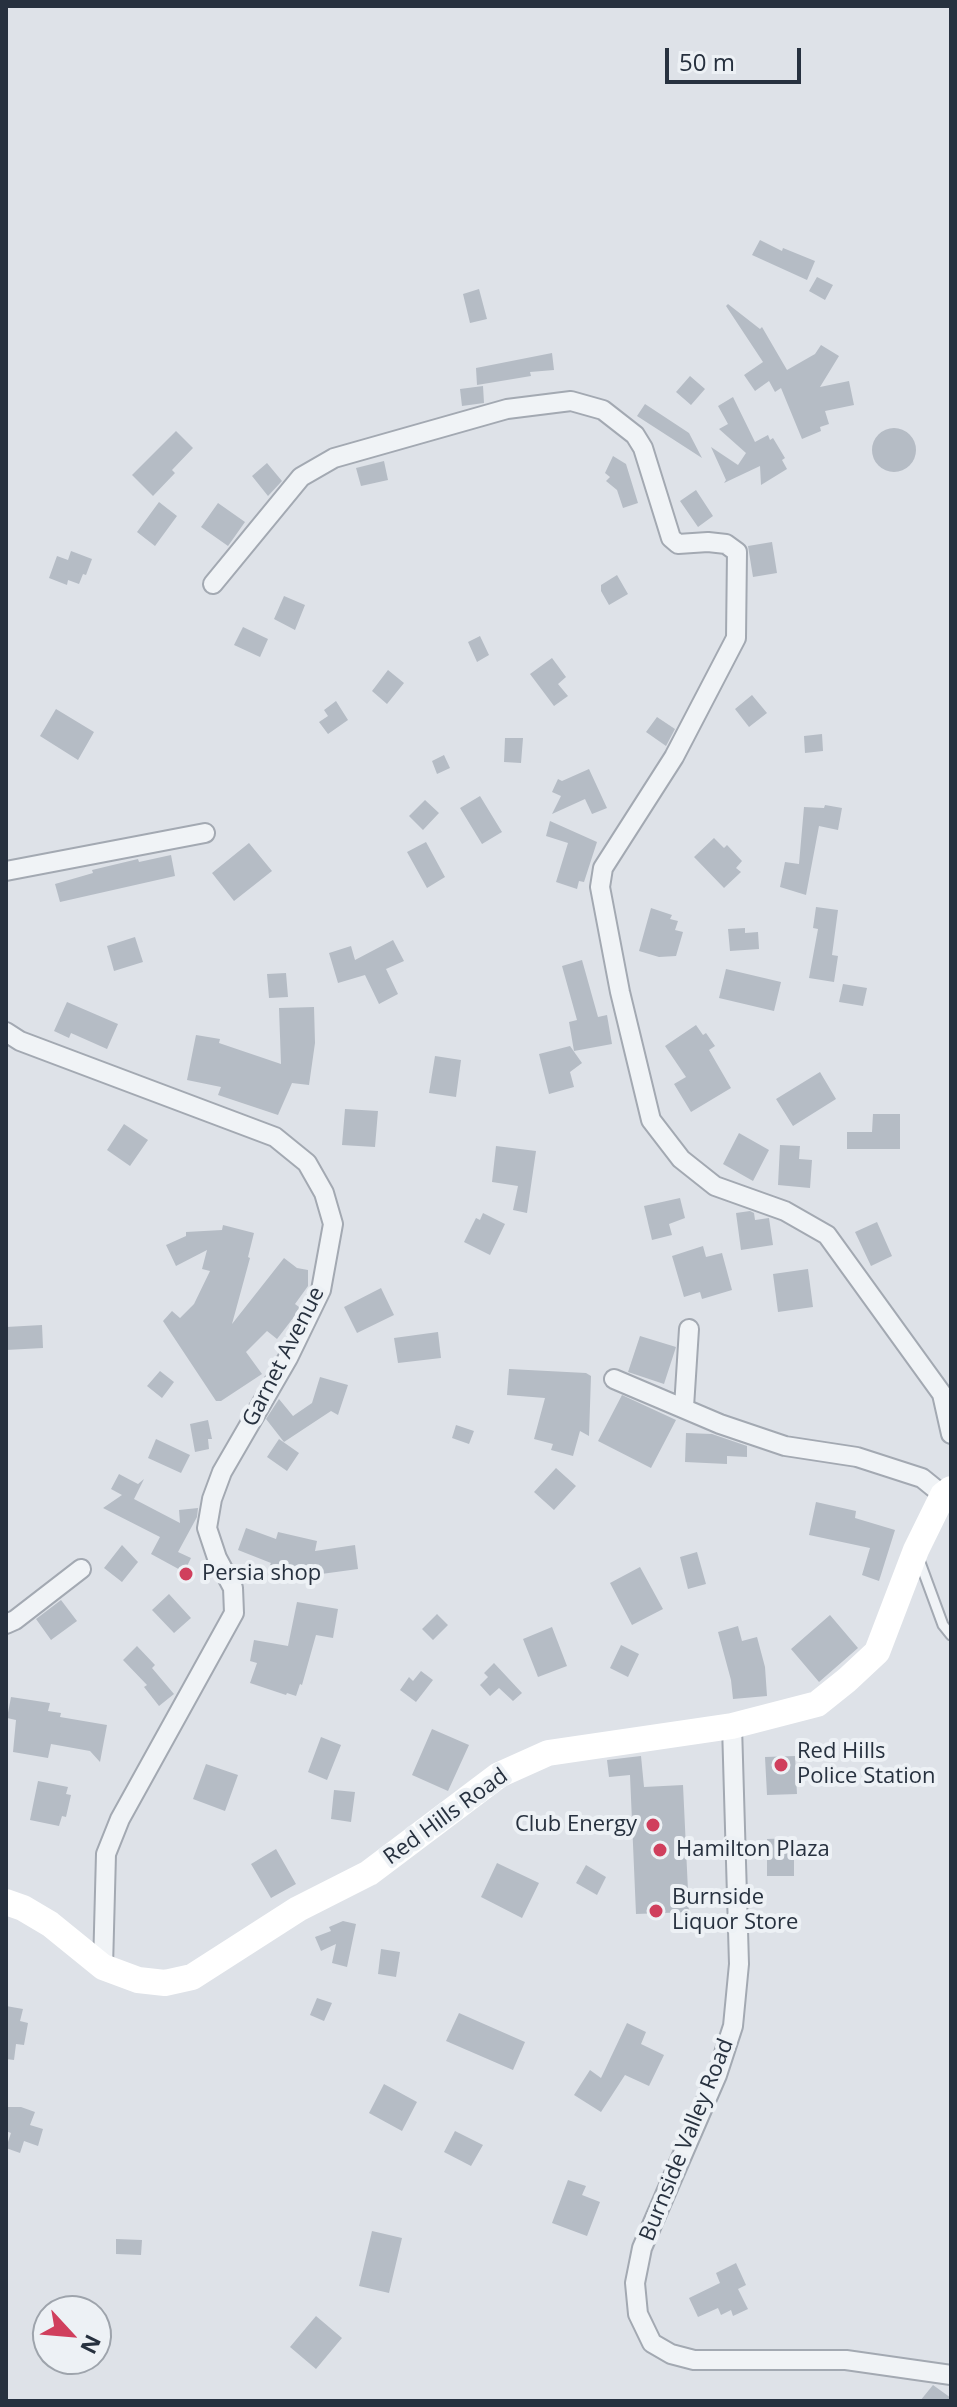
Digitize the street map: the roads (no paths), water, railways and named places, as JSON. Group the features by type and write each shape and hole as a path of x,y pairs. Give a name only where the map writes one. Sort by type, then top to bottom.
{"main road":[{"name":"Red Hills Road","path":"6,1902 50,1924 103,1967 138,1980 165,1983 192,1977 298,1909 369,1873 499,1775 548,1753 732,1726 817,1704 877,1652 916,1550 947,1492"}],"street":[{"path":"213,584 301,477 334,458 507,409 571,401 603,410 635,435 643,448 671,538 678,544 726,544 737,552 736,638 674,757 603,868 600,887 620,992 651,1120 681,1159 715,1186 785,1211 827,1235 947,1395 951,1434"},
{"path":"6,871 205,833"},
{"name":"Garnet Avenue","path":"6,1032 20,1041 275,1137 307,1163 324,1193 333,1224 321,1290 288,1358 222,1472 212,1499 207,1528 217,1558 233,1588 234,1613 120,1819 106,1854 103,1967"},
{"path":"684,1407 689,1329"},
{"path":"614,1379 720,1424 785,1446 857,1457 922,1478 947,1492"},
{"path":"6,1624 81,1569"},
{"name":"Burnside Valley Road","path":"732,1726 739,1964 733,2026 717,2075 642,2248 635,2283 638,2314 652,2343 671,2354 694,2360 846,2360 951,2375"}],"lane":[{"path":"916,1550 943,1625 951,1635"}],"place":[{"name":"Persia shop","path":"186,1574"},
{"name":"Red Hills Police Station","path":"781,1765"},
{"name":"Club Energy","path":"653,1825"},
{"name":"Hamilton Plaza","path":"660,1850"},
{"name":"Burnside Liquor Store","path":"656,1911"}]}
